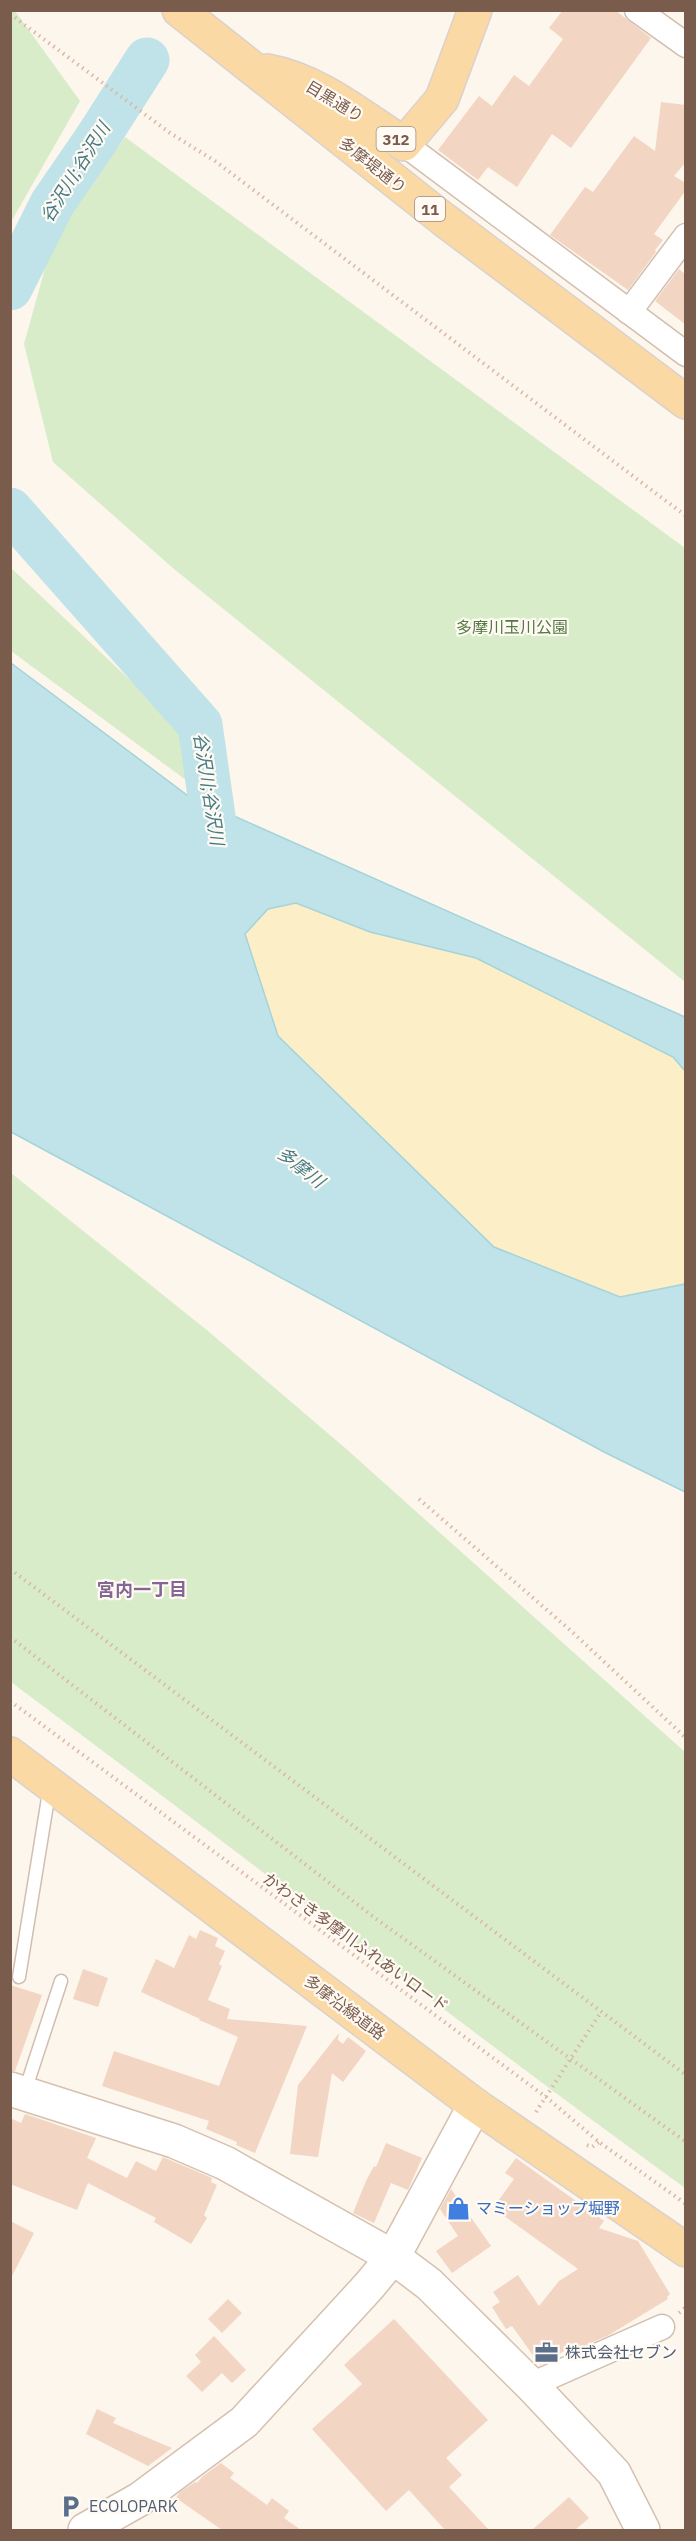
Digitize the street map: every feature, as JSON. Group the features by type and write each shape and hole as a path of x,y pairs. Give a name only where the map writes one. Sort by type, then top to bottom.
{"main road":[{"name":"多摩堤通り","path":"179,10 443,219 686,402"},
{"name":"312","path":"404,144 442,99 475,10"},
{"name":"目黒通り","path":"251,68 276,72 303,82 336,99 404,144"},
{"name":"多摩沿線道路","path":"10,1754 475,2105 686,2250"}],"street":[{"path":"637,10 686,45"},
{"path":"404,144 686,354"},
{"path":"629,312 686,236"},
{"path":"14,2092 174,2141 216,2159 393,2257 429,2284 531,2385 614,2473 643,2530"},
{"path":"85,2530 140,2499 244,2422 393,2257 475,2105"},
{"path":"531,2385 662,2327"}],"lane":[{"path":"19,1977 50,1785"},
{"path":"14,2092 61,1981"}],"path":[{"path":"10,14 170,133 234,175 686,516"},
{"path":"419,1499 570,1630 686,1738"},
{"path":"10,1569 334,1809 686,2075"},
{"path":"10,1637 375,1918 570,2061 686,2142"},
{"name":"かわさき多摩川ふれあいロード","path":"10,1701 546,2097 599,2142 686,2204"},
{"path":"531,2119 601,2012"}],"green space":[{"path":"10,11 15,11 80,101 11,222"},
{"name":"多摩川玉川公園","path":"125,137 685,548 685,982 174,569 53,462 24,344 52,243"},
{"path":"10,567 181,728 197,776 190,783 11,651"},
{"path":"11,1173 208,1331 344,1447 685,1752 685,2188 11,1682"}],"sand":[{"path":"296,903 370,932 476,958 673,1057 685,1071 685,1284 620,1297 494,1247 278,1036 245,934 268,909"}],"water":[{"name":"多摩川","path":"11,663 187,795 685,1017 685,1071 673,1057 476,958 370,932 296,903 268,909 245,934 278,1036 494,1247 620,1297 685,1284 685,1492 604,1452 11,1132"}],"building":[{"path":"563,10 615,10 651,38 571,148 552,134 517,187 488,167 478,180 438,150 479,96 492,106 514,75 529,86 563,39 549,28"},
{"path":"661,102 686,105 686,162 674,176 686,183 686,190 654,234 663,240 628,290 550,235 585,187 593,192 634,136 655,151"},
{"path":"679,269 686,275 686,325 655,301"},
{"path":"200,1930 218,1938 215,1946 225,1951 219,1964 222,1966 208,2000 230,2009 227,2019 307,2026 255,2153 236,2145 237,2142 206,2129 209,2121 102,2086 114,2051 219,2086 238,2037 141,1992 156,1959 174,1968 189,1935 196,1939"},
{"path":"83,1969 108,1978 98,2007 73,1999"},
{"path":"10,1985 42,1995 15,2071 10,2071"},
{"path":"339,2033 338,2040 343,2044 348,2037 366,2051 343,2082 332,2073 318,2157 290,2154 298,2085"},
{"path":"25,2114 96,2138 87,2158 127,2178 136,2161 156,2171 163,2157 212,2178 211,2182 217,2185 204,2215 207,2218 191,2244 154,2222 156,2218 88,2183 77,2210 10,2184 10,2118 21,2123"},
{"path":"386,2143 422,2158 408,2190 391,2183 374,2223 353,2213 366,2181 374,2166 376,2167"},
{"path":"516,2158 604,2221 599,2228 638,2241 670,2294 668,2299 609,2335 573,2351 571,2347 540,2365 512,2326 506,2329 492,2307 500,2302 493,2292 518,2275 539,2306 559,2281 578,2269 493,2208 514,2179 505,2173"},
{"path":"451,2189 491,2246 452,2273 436,2251 458,2236 440,2209"},
{"path":"10,2221 34,2233 10,2280"},
{"path":"228,2299 242,2313 222,2333 208,2319"},
{"path":"394,2319 488,2420 446,2458 462,2475 449,2487 489,2530 445,2530 409,2490 386,2511 312,2429 362,2384 344,2365"},
{"path":"214,2336 246,2370 232,2383 222,2373 202,2392 186,2376 201,2362 195,2355"},
{"path":"97,2409 116,2418 113,2423 172,2448 148,2466 86,2434"},
{"path":"221,2463 234,2473 230,2478 267,2505 272,2498 289,2511 284,2518 301,2530 222,2530 176,2498 180,2492 195,2482 197,2483"},
{"path":"569,2497 589,2518 575,2530 532,2530"}],"waterway":[{"name":"谷沢川;谷沢川","path":"10,288 52,204 147,60"},
{"name":"谷沢川;谷沢川","path":"10,510 200,725 220,866"}],"place":[{"name":"マミーショップ堀野","path":"458,2208"},
{"name":"株式会社セブン","path":"547,2352"},
{"name":"ECOLOPARK","path":"71,2506"}],"district":[{"name":"宮内一丁目","path":"142,1589"}]}
